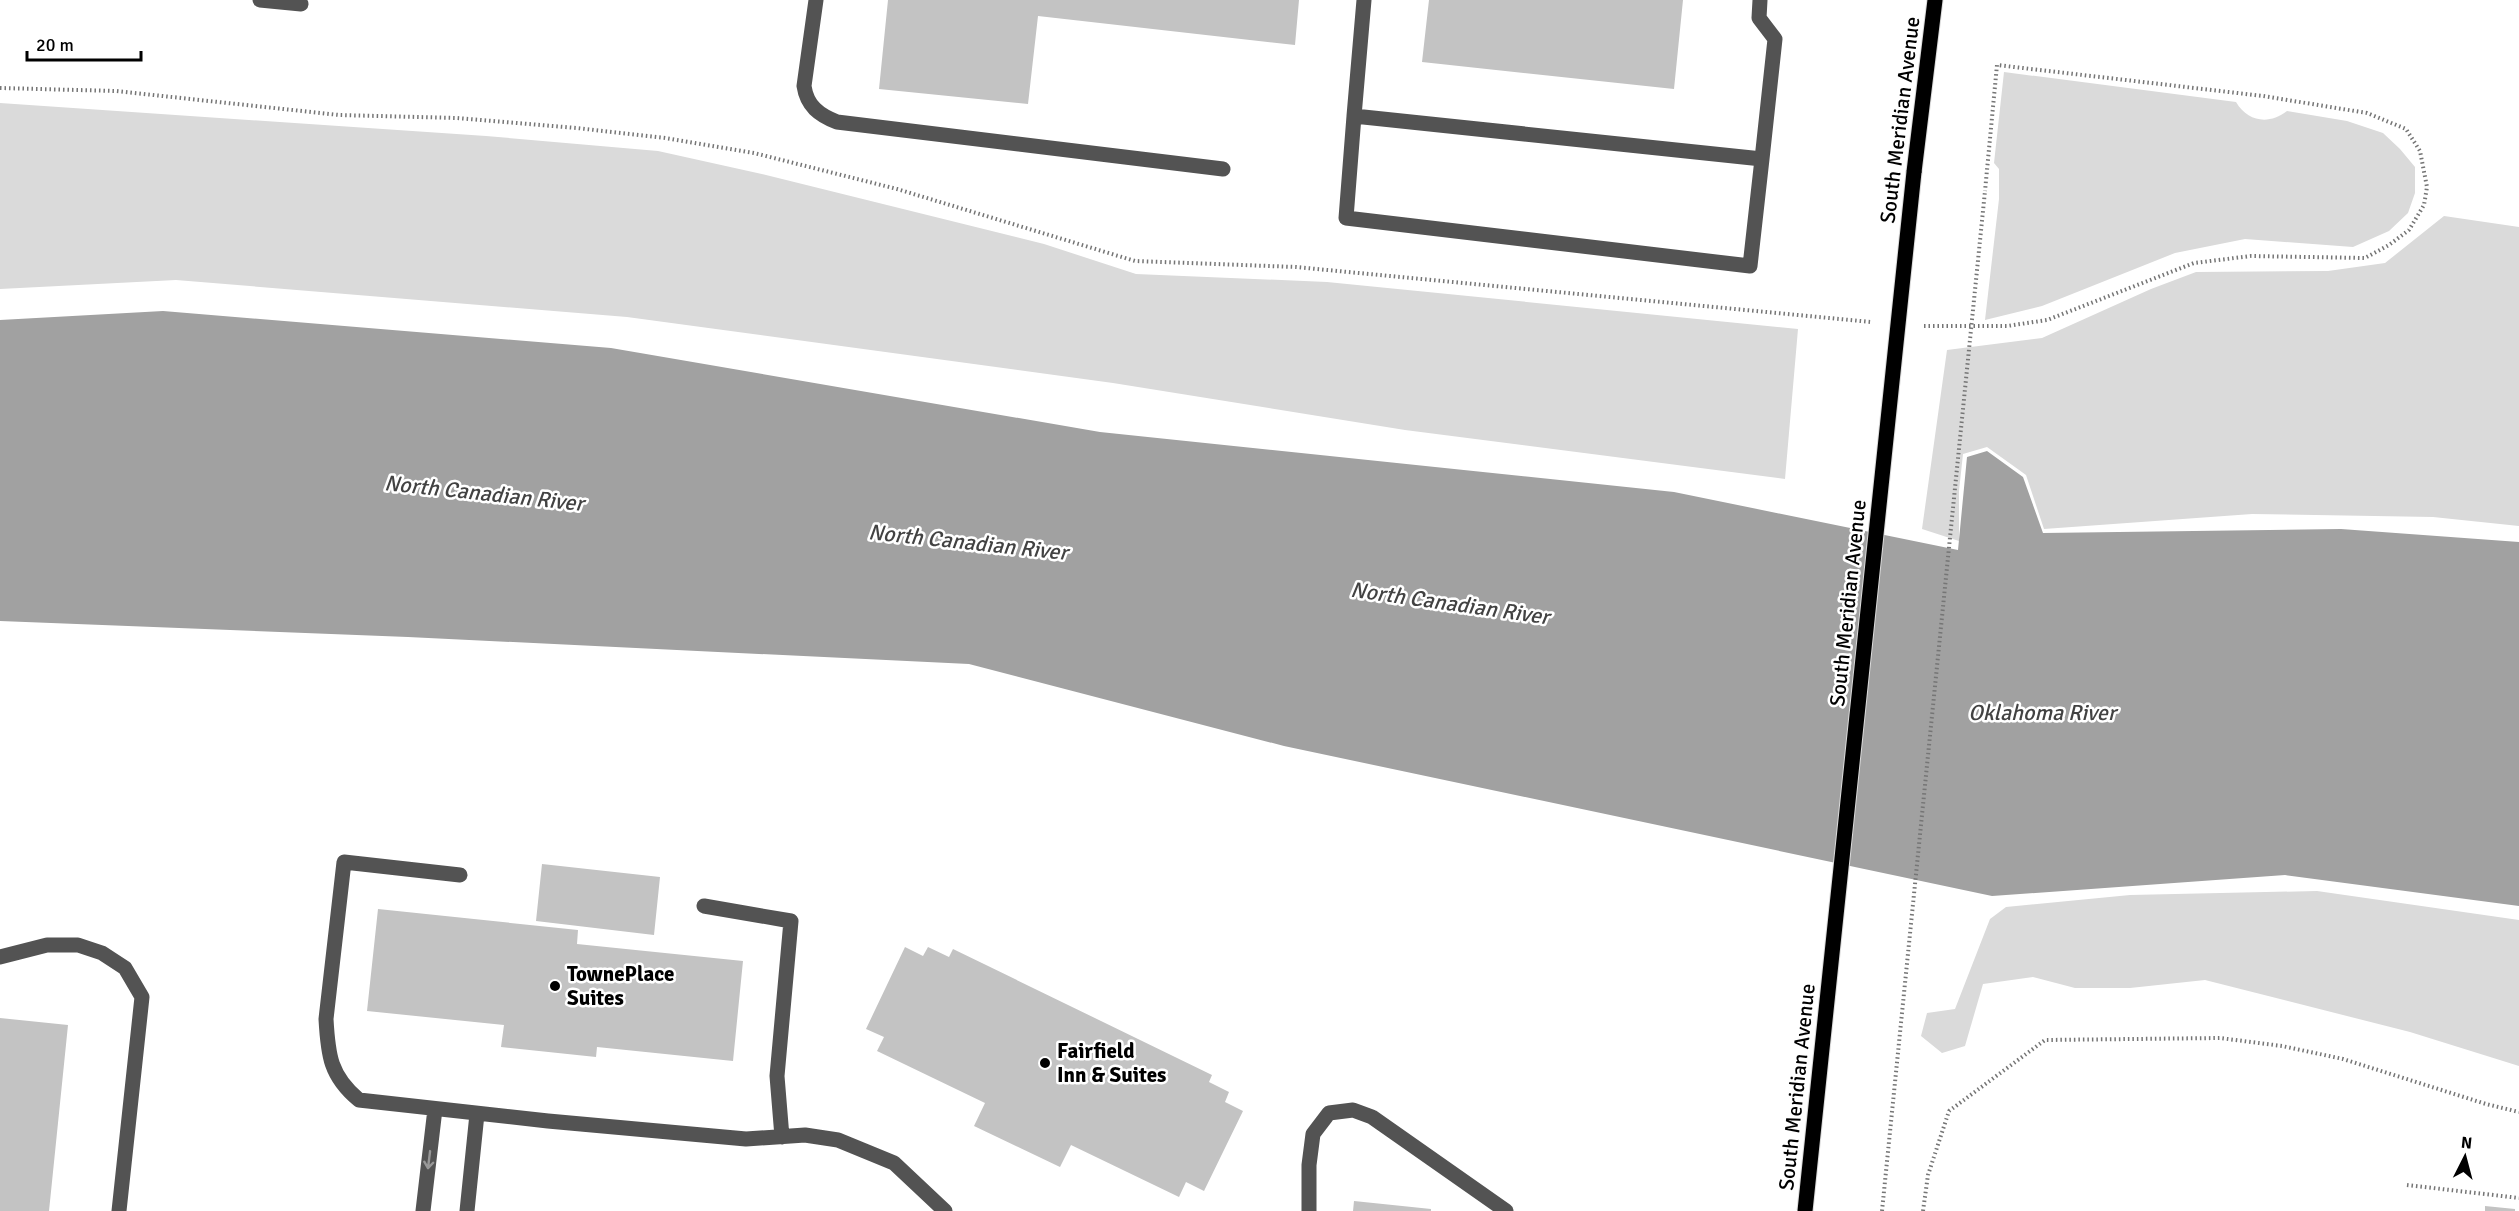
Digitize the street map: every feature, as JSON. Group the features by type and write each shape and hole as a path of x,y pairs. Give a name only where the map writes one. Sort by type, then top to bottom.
{"main road":[{"name":"South Meridian Avenue","path":"1805,1211 1914,172 1935,0"}],"lane":[{"path":"260,0 301,4"},
{"path":"816,0 804,86 806,99 820,115 837,123 1222,169"},
{"path":"1364,0 1346,218 1750,266 1775,39 1759,18 1760,0"},
{"path":"1354,116 1762,159"},
{"path":"460,875 344,862 326,1019 332,1066 345,1088 359,1100 477,1114 746,1139 805,1135 838,1140 894,1163 945,1211"},
{"path":"704,906 791,921 777,1076 782,1137"},
{"path":"0,957 47,945 78,945 102,953 125,968 142,997 119,1211"},
{"path":"423,1211 435,1108"},
{"path":"1309,1211 1309,1165 1313,1134 1329,1113 1353,1110 1372,1117 1506,1211"},
{"path":"467,1211 477,1114"}],"path":[{"path":"1882,1211 1997,65"},
{"path":"1923,1211 1928,1175 1949,1110 2045,1040 2220,1038 2282,1046 2343,1059 2475,1101 2519,1112"},
{"path":"2407,1185 2519,1198"}],"shaded area":[{"path":"2004,72 2236,102 2246,114 2266,120 2287,111 2347,121 2383,133 2400,149 2415,167 2415,193 2408,213 2389,231 2353,247 2245,239 2175,253 2042,306 1985,320 1999,199 1999,169 1994,163"},
{"path":"0,103 486,136 658,151 766,175 1044,244 1136,274 1327,282 1798,329 1785,479 1405,430 1113,383 627,317 176,280 0,289"},
{"path":"2444,216 2519,227 2519,526 2433,517 2252,514 2044,529 2026,475 1987,447 1963,454 1959,491 1959,541 1922,529 1947,350 2042,338 2151,289 2196,272 2328,271 2385,263"},
{"path":"2317,891 2519,920 2519,1066 2410,1032 2205,980 2130,988 2075,988 2033,977 1983,984 1965,1046 1942,1053 1921,1036 1927,1013 1955,1009 1990,919 2006,907 2130,895"}],"water":[{"name":"Oklahoma River","path":"163,311 611,348 1100,432 1674,492 1958,550 1967,457 1987,451 2023,477 2043,533 2341,529 2519,542 2519,906 2285,875 1992,896 1284,746 969,664 408,637 0,621 0,320"}],"building":[{"path":"888,0 1299,0 1295,45 1038,16 1028,104 879,89"},
{"path":"1429,0 1683,0 1674,89 1422,62"},
{"path":"542,864 660,877 654,935 536,921"},
{"name":"TownePlace Suites","path":"378,909 578,930 577,944 743,961 733,1061 597,1047 596,1057 501,1047 504,1025 367,1011"},
{"name":"Fairfield Inn & Suites","path":"905,947 923,956 928,947 949,957 953,949 1212,1075 1209,1082 1229,1092 1225,1102 1243,1111 1204,1191 1186,1182 1179,1197 1071,1145 1060,1167 974,1126 985,1103 877,1051 884,1037 866,1029"},
{"path":"0,1018 68,1025 49,1211 0,1211"},
{"path":"1354,1201 1431,1209 1431,1211 1353,1211"},
{"path":"2485,1206 2515,1209 2515,1211 2485,1211"}],"place":[{"name":"TownePlace Suites","path":"555,986"},
{"name":"Fairfield Inn & Suites","path":"1045,1063"}],"water label":[{"name":"North Canadian River","path":"484,493"},
{"name":"North Canadian River","path":"968,542"},
{"name":"North Canadian River","path":"1450,603"}]}
